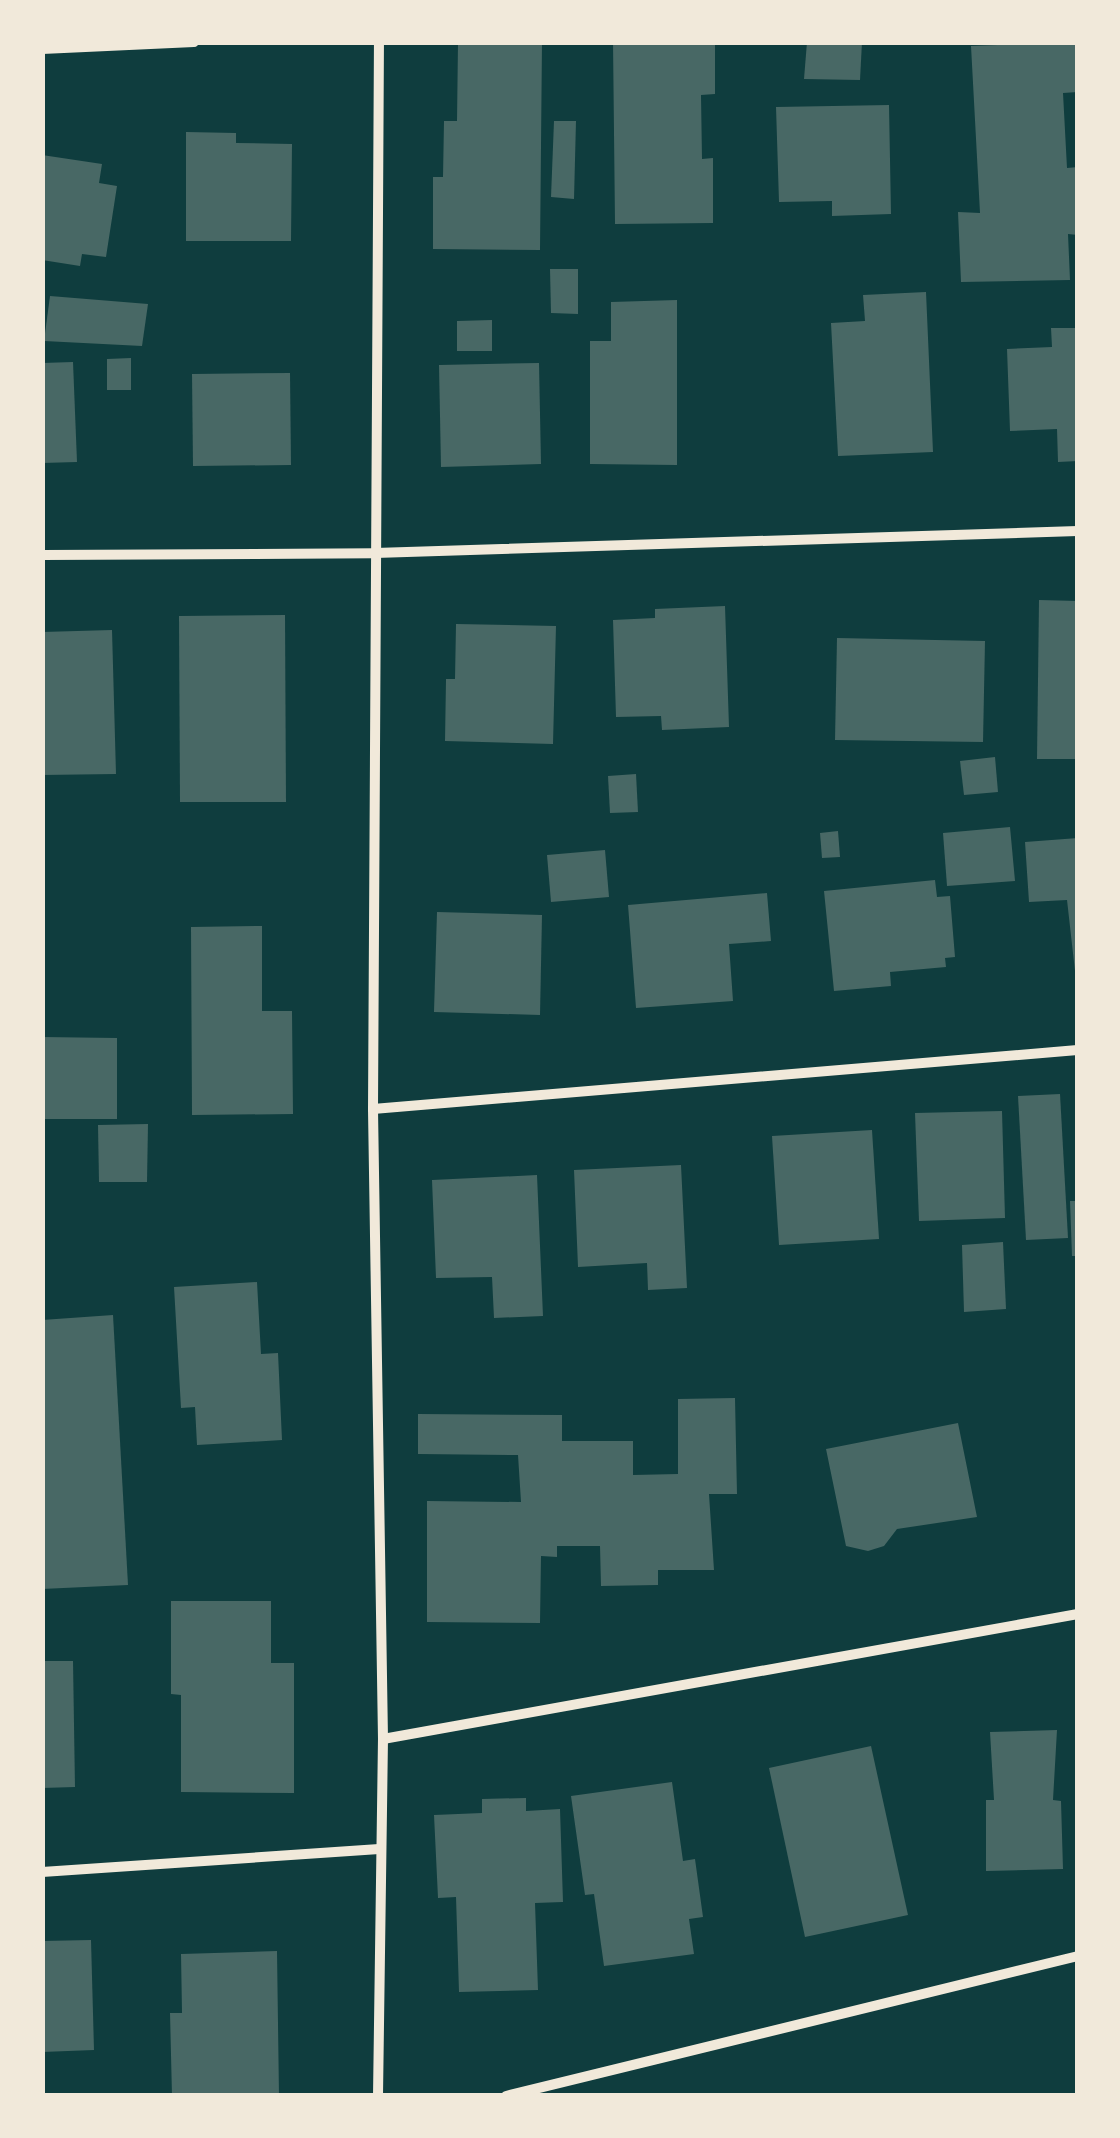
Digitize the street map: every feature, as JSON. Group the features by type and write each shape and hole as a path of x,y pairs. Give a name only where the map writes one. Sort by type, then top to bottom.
{"street":[{"path":"42,49 194,42"},
{"path":"378,42 374,1110 383,1739 378,1848 378,2096"},
{"path":"42,555 375,553 1078,531"},
{"path":"374,1110 1078,1050"},
{"path":"383,1739 1078,1614"},
{"path":"42,1872 378,1848"},
{"path":"506,2096 1078,1956"}],"building":[{"path":"458,42 542,42 540,250 433,249 433,177 443,177 444,121 457,121"},
{"path":"613,42 715,42 715,94 701,95 702,159 713,158 713,223 615,224"},
{"path":"807,42 862,42 860,80 804,79"},
{"path":"1078,42 1078,92 1063,93 1067,168 1078,167 1078,235 1068,234 1070,280 961,282 958,212 980,213 971,46"},
{"path":"889,105 891,214 832,216 832,201 779,202 776,107"},
{"path":"554,121 576,121 574,199 551,197"},
{"path":"186,132 236,133 236,143 292,144 291,241 186,241"},
{"path":"42,155 102,164 99,183 117,186 106,257 82,254 80,266 42,260"},
{"path":"550,269 578,269 578,314 551,313"},
{"path":"926,292 933,452 838,456 831,323 865,321 863,295"},
{"path":"50,296 148,304 142,346 44,341"},
{"path":"677,300 677,465 590,464 590,341 611,341 611,302"},
{"path":"492,320 492,351 457,351 457,321"},
{"path":"1051,328 1078,328 1078,461 1058,462 1057,429 1010,431 1007,349 1052,347"},
{"path":"131,358 131,390 107,390 107,359"},
{"path":"73,362 77,462 42,463 42,363"},
{"path":"539,363 541,464 441,467 439,365"},
{"path":"290,373 291,465 193,466 192,374"},
{"path":"1039,600 1078,601 1078,759 1037,759"},
{"path":"725,606 729,727 662,730 661,716 616,717 613,620 655,618 655,609"},
{"path":"285,615 286,802 180,802 179,616"},
{"path":"456,624 556,626 553,744 445,741 446,679 455,679"},
{"path":"112,630 116,774 42,775 42,632"},
{"path":"837,638 985,641 983,742 835,740"},
{"path":"995,757 998,792 964,795 960,761"},
{"path":"636,774 638,812 610,813 608,776"},
{"path":"1010,827 1015,881 947,886 943,833"},
{"path":"838,831 840,857 822,858 820,833"},
{"path":"1078,838 1075,971 1067,900 1029,902 1025,842"},
{"path":"605,850 609,897 551,902 547,855"},
{"path":"935,880 937,897 950,896 955,957 945,958 946,967 890,972 891,986 834,991 824,891"},
{"path":"767,893 771,941 729,944 733,1001 636,1008 628,905"},
{"path":"437,912 542,915 540,1015 434,1012"},
{"path":"262,926 262,1011 292,1011 293,1114 192,1115 191,927"},
{"path":"42,1037 117,1038 117,1119 42,1119"},
{"path":"1060,1094 1068,1238 1026,1240 1018,1096"},
{"path":"1002,1111 1005,1218 919,1221 915,1113"},
{"path":"148,1124 147,1182 99,1182 98,1125"},
{"path":"872,1130 879,1239 779,1245 772,1136"},
{"path":"681,1165 687,1288 648,1290 647,1263 578,1267 574,1170"},
{"path":"537,1175 543,1316 494,1318 492,1277 436,1278 432,1180"},
{"path":"1070,1201 1078,1201 1078,1256 1072,1256"},
{"path":"1003,1242 1006,1309 964,1312 962,1245"},
{"path":"257,1282 261,1354 278,1353 282,1440 197,1445 195,1407 181,1408 174,1287"},
{"path":"113,1315 128,1585 42,1589 42,1320"},
{"path":"735,1398 737,1494 709,1494 714,1570 658,1570 658,1585 601,1586 600,1546 557,1546 557,1557 541,1556 540,1623 427,1622 427,1501 521,1502 518,1455 418,1454 418,1414 562,1415 562,1441 633,1441 633,1475 678,1474 678,1399"},
{"path":"958,1423 977,1517 897,1529 884,1546 868,1551 846,1546 826,1449"},
{"path":"171,1601 271,1601 271,1663 294,1663 294,1793 181,1792 181,1695 171,1694"},
{"path":"42,1661 73,1661 75,1787 42,1788"},
{"path":"1057,1730 1053,1800 1061,1801 1063,1869 986,1871 986,1800 994,1800 990,1732"},
{"path":"871,1746 908,1915 805,1937 769,1768"},
{"path":"672,1782 683,1861 695,1859 703,1917 689,1919 694,1954 604,1966 594,1894 585,1895 571,1796"},
{"path":"526,1798 526,1811 560,1809 563,1902 535,1903 538,1990 459,1992 456,1897 438,1898 434,1815 482,1813 482,1799"},
{"path":"91,1940 94,2050 42,2052 42,1941"},
{"path":"277,1951 279,2096 172,2096 170,2013 182,2013 181,1954"}]}
